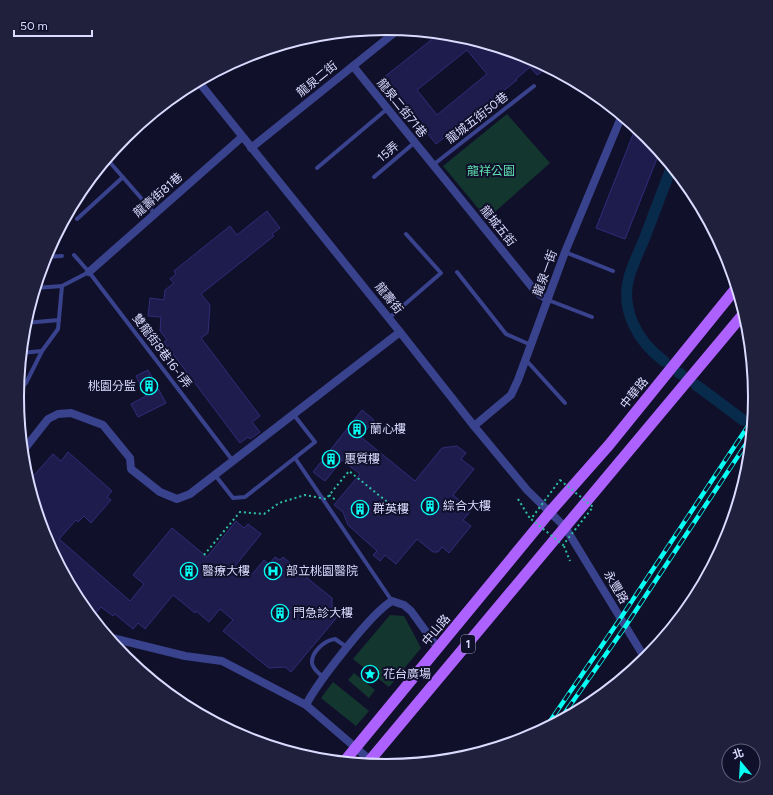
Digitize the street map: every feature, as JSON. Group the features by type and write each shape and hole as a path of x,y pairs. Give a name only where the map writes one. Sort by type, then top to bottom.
{"main road":[{"name":"中華路","path":"549,512 609,445 733,291"},
{"name":"1","path":"371,759 740,318"},
{"name":"中山路","path":"347,758 549,512"}],"street":[{"name":"龍泉二街","path":"251,148 390,35"},
{"name":"龍泉二街71巷","path":"353,66 432,165"},
{"name":"龍壽街","path":"202,86 474,426 527,490 565,527"},
{"name":"龍泉一街","path":"474,426 511,395 526,359 565,252 620,120"},
{"name":"龍壽街81巷","path":"89,272 242,137"},
{"name":"龍城五街","path":"432,165 536,292 548,300"},
{"path":"27,445 48,418 58,414 71,413 103,425 130,458 132,469 160,492 177,500 190,494 294,416 400,332"},
{"name":"永豐路","path":"565,527 642,654"},
{"path":"306,705 324,678 384,606 392,602 404,605 411,611 438,648"},
{"path":"116,639 185,656 222,661 306,705 356,747 365,759"}],"lane":[{"name":"龍城五街50巷","path":"432,165 534,86"},
{"path":"317,168 387,109"},
{"name":"15弄","path":"374,176 414,143"},
{"path":"110,163 155,214"},
{"path":"77,219 123,177"},
{"path":"389,318 441,273 406,234"},
{"path":"565,252 613,271"},
{"name":"雙龍街8巷16-1弄","path":"74,255 89,272 233,461"},
{"path":"53,257 62,256"},
{"path":"41,288 62,286 89,272"},
{"path":"456,272 506,334 531,345"},
{"path":"26,384 42,351 58,329 62,286"},
{"path":"548,300 592,317"},
{"path":"32,322 59,320"},
{"path":"27,352 42,351"},
{"path":"526,359 565,403"},
{"path":"215,475 233,498 244,497 314,442 294,416"},
{"path":"294,458 392,602"},
{"path":"324,678 315,670 312,662 313,657 324,642 335,639 349,648"}],"path":[{"path":"204,555 240,512 264,514 279,503 305,495 326,499 349,471 391,505 394,502"},
{"path":"531,519 560,480 593,507 563,545"},
{"path":"329,495 337,501"},
{"path":"518,499 531,519 563,545 570,561"}],"green space":[{"name":"龍祥公園","path":"507,114 550,163 487,219 443,166"},
{"path":"390,615 404,616 421,648 389,687 353,659"},
{"path":"354,673 375,690 369,698 348,680"},
{"path":"333,682 369,711 356,726 321,698"}],"building":[{"path":"434,38 480,47 503,54 543,70 537,75 530,67 516,79 517,80 436,144 383,78","holes":["467,50 487,74 437,115 417,90"]},
{"path":"634,132 658,157 625,239 596,228"},
{"path":"267,211 280,228 272,234 274,236 201,294 210,305 208,333 201,338 260,416 252,422 260,432 250,439 248,437 240,443 164,342 167,340 160,331 161,317 148,316 150,298 164,300 165,290 174,283 170,279 176,274 174,271 230,226 237,235"},
{"name":"桃園分監","path":"148,370 166,403 138,417 131,404 146,396 136,376"},
{"name":"綜合大樓","path":"362,410 374,420 361,437 415,481 442,448 457,446 466,453 461,459 474,469 453,495 469,508 470,512 463,520 471,526 449,553 442,547 438,552 433,552 417,539 396,564 385,555 380,561 373,555 377,551 348,525 343,512 334,505 360,474 342,460 325,481 313,472"},
{"path":"68,452 112,491 107,497 111,500 91,523 84,516 78,522 76,520 59,539 130,601 144,584 133,575 172,528 207,557 236,521 244,528 248,524 261,534 235,566 249,578 264,560 269,564 275,557 280,560 283,557 295,567 298,564 310,574 307,578 332,598 332,611 338,616 291,672 285,667 269,668 223,631 233,620 220,609 209,622 196,611 195,613 173,595 145,629 138,623 133,629 115,614 113,616 101,607 96,613 85,599 61,558 43,514 36,491 33,477 53,454 61,461"}],"waterway":[{"path":"664,361 646,344 633,324 629,313 627,289 632,267 670,172"},
{"path":"696,385 743,420"}],"railway":[{"path":"550,721 748,427"},
{"path":"565,713 625,627 746,444"}],"place":[{"name":"桃園分監","path":"149,386"},
{"name":"蘭心樓","path":"357,429"},
{"name":"惠質樓","path":"331,459"},
{"name":"綜合大樓","path":"430,506"},
{"name":"群英樓","path":"360,509"},
{"name":"醫療大樓","path":"189,571"},
{"name":"部立桃園醫院","path":"273,571"},
{"name":"門急診大樓","path":"280,613"},
{"name":"花台廣場","path":"370,674"}]}
